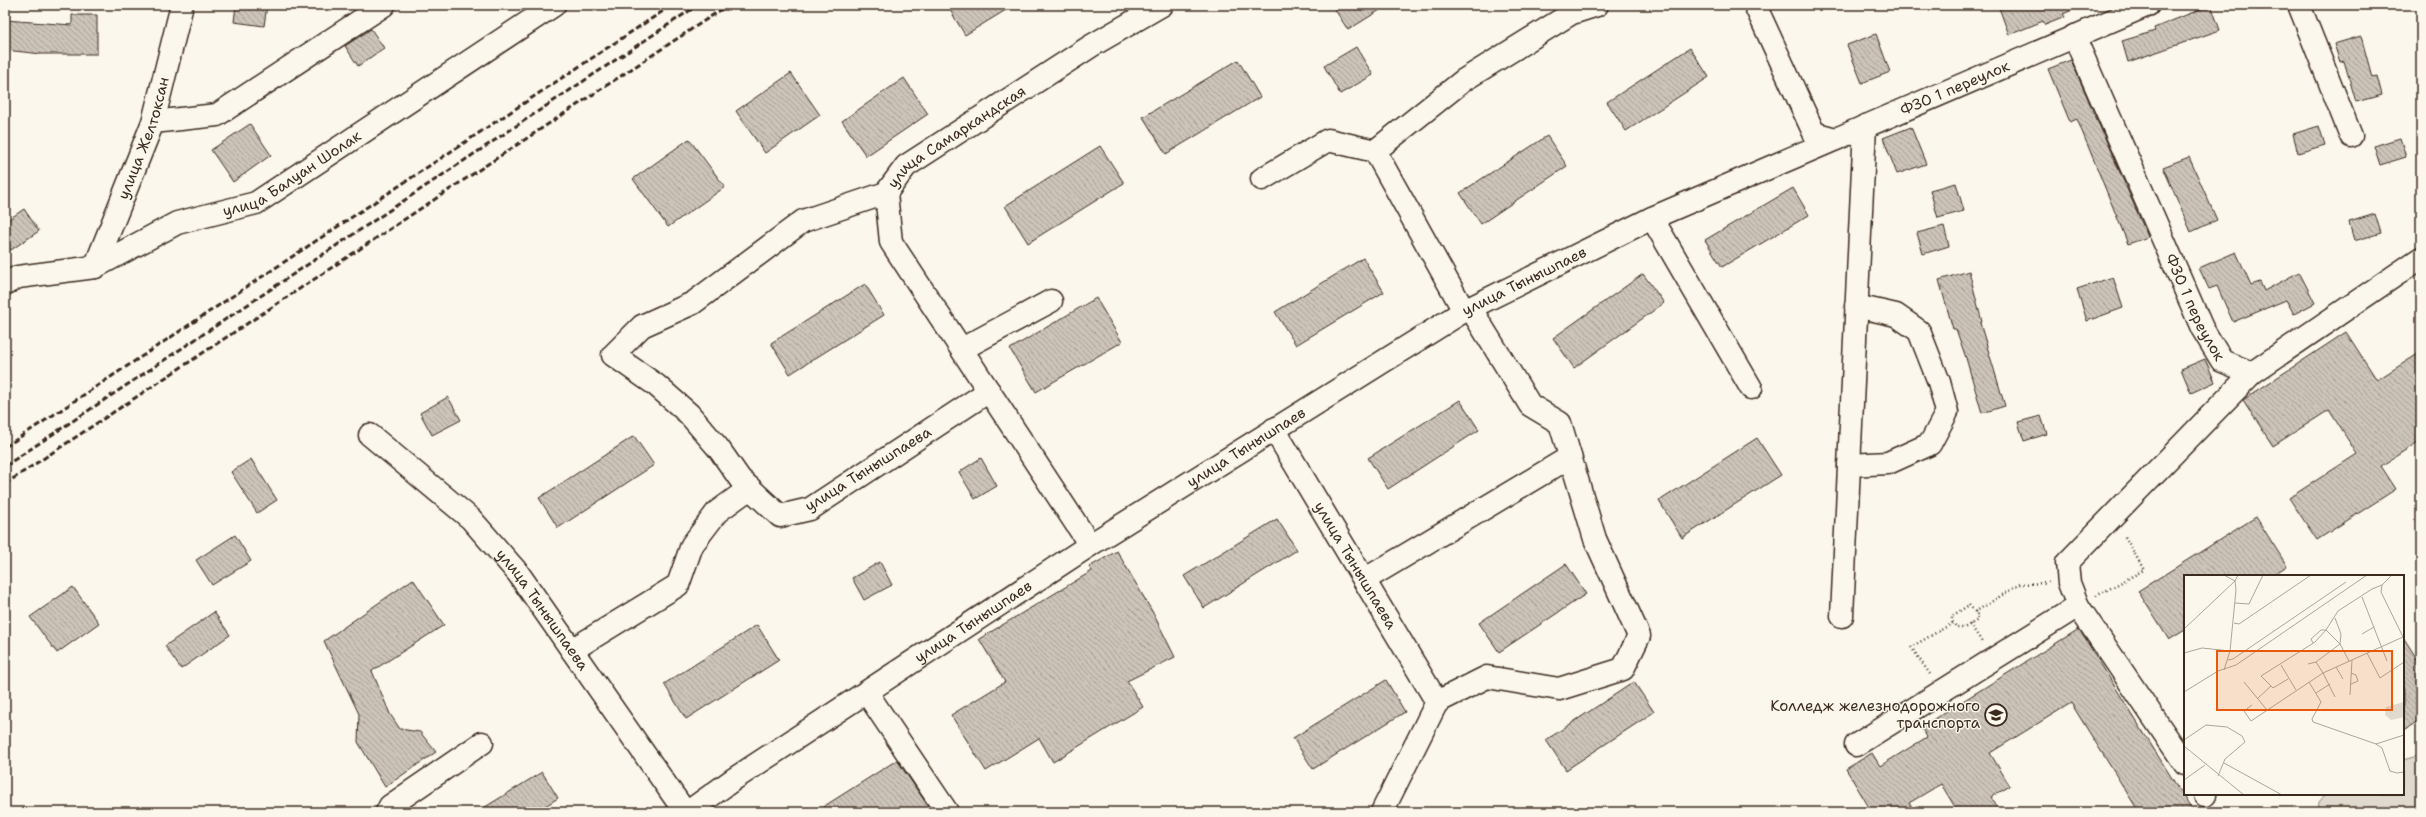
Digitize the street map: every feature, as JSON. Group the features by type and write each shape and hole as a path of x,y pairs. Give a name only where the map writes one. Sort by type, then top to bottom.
{"street":[{"name":"улица Желтоксан","path":"95,268 153,122 182,5"},
{"path":"153,122 218,115 384,5"},
{"name":"улица Балуан Шолак","path":"5,284 18,277 95,268 177,224 256,203 554,5"},
{"name":"улица Самаркандская","path":"613,355 642,326 693,303 803,221 886,193 906,166 1091,46 1162,5"},
{"path":"1375,151 1464,80 1572,13 1597,5"},
{"path":"1755,5 1814,133 1836,139"},
{"name":"ФЗО 1 переулок","path":"1836,139 2148,5"},
{"path":"2299,5 2351,136"},
{"name":"ФЗО 1 переулок","path":"2074,36 2202,328 2222,361 2252,373"},
{"path":"1842,616 1865,126"},
{"name":"улица Тынышпаев","path":"686,812 1090,545 1274,429 1468,310 1652,218 1836,139"},
{"path":"1262,179 1328,140 1375,151 1468,310 1530,405 1560,423 1595,539 1639,636 1623,669 1559,689 1487,677 1437,702 1382,812"},
{"path":"886,193 892,242 1090,545"},
{"path":"1652,218 1751,388"},
{"path":"2184,763 2078,606 2069,583 2067,563 2252,373 2421,258"},
{"path":"962,349 1052,301"},
{"path":"1849,465 1888,463 1930,444 1947,412 1939,382 1919,331 1896,315 1856,306"},
{"name":"улица Тынышпаева","path":"613,355 656,385 689,414 719,449 740,479 780,516 810,509 989,391"},
{"name":"улица Тынышпаева","path":"1274,429 1437,702"},
{"name":"улица Тынышпаева","path":"370,435 471,519 518,573 686,812"},
{"path":"1364,580 1570,456"},
{"path":"572,650 678,585 692,545 717,512 750,488"},
{"path":"1856,745 2078,606"},
{"path":"867,693 947,812"},
{"path":"387,812 390,806 482,743"}],"path":[{"path":"2078,606 2144,570 2113,515"},
{"path":"1975,612 2020,584 2069,583"},
{"path":"1969,605 1975,612 1978,620 1964,628 1957,628 1953,623 1952,616 1969,605"},
{"path":"1941,691 1911,647 1953,623"}],"shaded area":[{"path":"2421,755 2421,812 2318,812 2319,802 2325,795 2404,795 2404,760"}],"building":[{"path":"236,5 267,5 264,26 234,22"},
{"path":"947,5 1014,5 965,35"},
{"path":"1332,5 1388,5 1348,30"},
{"path":"1998,5 2082,6 2063,14 2065,17 2045,25 2043,21 2009,35"},
{"path":"2211,5 2220,30 2128,62 2122,41 2155,31 2154,28"},
{"path":"72,15 97,15 97,54 42,54 5,50 5,20 72,25"},
{"path":"371,29 384,48 358,66 345,46"},
{"path":"1876,34 1890,72 1862,83 1847,45"},
{"path":"2361,36 2372,77 2377,76 2382,95 2356,102 2344,61 2340,62 2334,44"},
{"path":"1356,47 1373,75 1340,94 1324,66"},
{"path":"1690,48 1709,77 1626,131 1607,102"},
{"path":"1238,60 1260,97 1166,154 1143,117"},
{"path":"2071,60 2148,237 2128,244 2077,119 2070,122 2048,69"},
{"path":"791,73 820,115 765,153 736,111"},
{"path":"904,78 928,114 866,156 842,121"},
{"path":"250,124 271,155 233,182 211,150"},
{"path":"2319,126 2325,145 2298,153 2293,134"},
{"path":"1911,127 1926,164 1897,174 1883,138"},
{"path":"1547,136 1567,166 1481,224 1460,193"},
{"path":"2400,138 2406,157 2380,165 2374,146"},
{"path":"689,139 725,187 668,227 633,179"},
{"path":"1100,146 1124,183 1028,243 1005,206"},
{"path":"2189,157 2217,220 2191,232 2163,167"},
{"path":"1956,183 1964,211 1938,218 1930,190"},
{"path":"1793,188 1809,215 1722,267 1705,240"},
{"path":"24,209 39,231 11,250 5,241 5,222"},
{"path":"2375,214 2381,233 2354,241 2349,222"},
{"path":"1944,226 1949,246 1923,254 1917,233"},
{"path":"2236,252 2251,285 2260,282 2264,291 2299,272 2315,303 2294,314 2286,300 2233,322 2217,286 2209,289 2199,268"},
{"path":"1363,258 1384,292 1296,345 1275,312"},
{"path":"1969,271 1982,322 1980,323 2005,406 1982,413 1956,329 1953,329 1939,280"},
{"path":"1643,274 1664,303 1574,368 1553,338"},
{"path":"2113,277 2123,308 2087,321 2077,289"},
{"path":"865,284 884,315 790,374 771,343"},
{"path":"1096,298 1122,342 1036,392 1010,349"},
{"path":"2346,332 2377,380 2421,352 2421,440 2381,466 2396,489 2317,540 2289,498 2357,454 2329,410 2273,446 2243,400"},
{"path":"2205,359 2215,382 2191,393 2181,369"},
{"path":"448,397 461,420 432,435 420,413"},
{"path":"1460,400 1479,430 1388,489 1368,458"},
{"path":"2041,416 2047,434 2024,441 2018,422"},
{"path":"634,436 654,465 558,528 539,498"},
{"path":"1757,438 1781,475 1682,538 1659,501"},
{"path":"981,458 997,486 975,499 959,472"},
{"path":"251,459 277,500 257,513 231,472"},
{"path":"2256,517 2287,566 2273,575 2184,575 2184,631 2169,640 2138,591"},
{"path":"1277,519 1297,550 1204,608 1184,576"},
{"path":"235,535 251,561 212,585 196,560"},
{"path":"1117,551 1153,613 1175,657 1127,681 1143,707 1053,762 1039,738 986,771 951,715 1005,682 979,639 1092,571 1089,567"},
{"path":"880,562 892,585 864,600 852,578"},
{"path":"1566,564 1586,594 1499,652 1479,623"},
{"path":"413,579 444,625 372,671 390,714 400,729 420,732 436,752 385,787 358,742 359,714 324,641"},
{"path":"73,587 99,623 57,653 30,617"},
{"path":"214,612 230,635 181,669 165,646"},
{"path":"757,625 779,660 686,719 664,684"},
{"name":"Колледж железнодорожного транспорта","path":"2079,629 2193,812 2139,812 2071,703 1990,753 2010,786 1991,797 2000,812 1958,812 1941,784 1909,803 1915,812 1872,812 1846,769 1872,753 1880,766 1927,737 1921,727"},
{"path":"2404,639 2421,665 2421,719 2404,730"},
{"path":"1386,680 1405,712 1313,769 1293,738"},
{"path":"1634,682 1654,712 1566,770 1546,740"},
{"path":"897,760 932,812 815,812"},
{"path":"542,772 558,798 536,812 477,812"}],"railway":[{"path":"5,447 672,5"},
{"path":"5,466 698,5"},
{"path":"5,484 728,5"}],"place":[{"name":"Колледж железнодорожного транспорта","path":"1996,715"}]}
